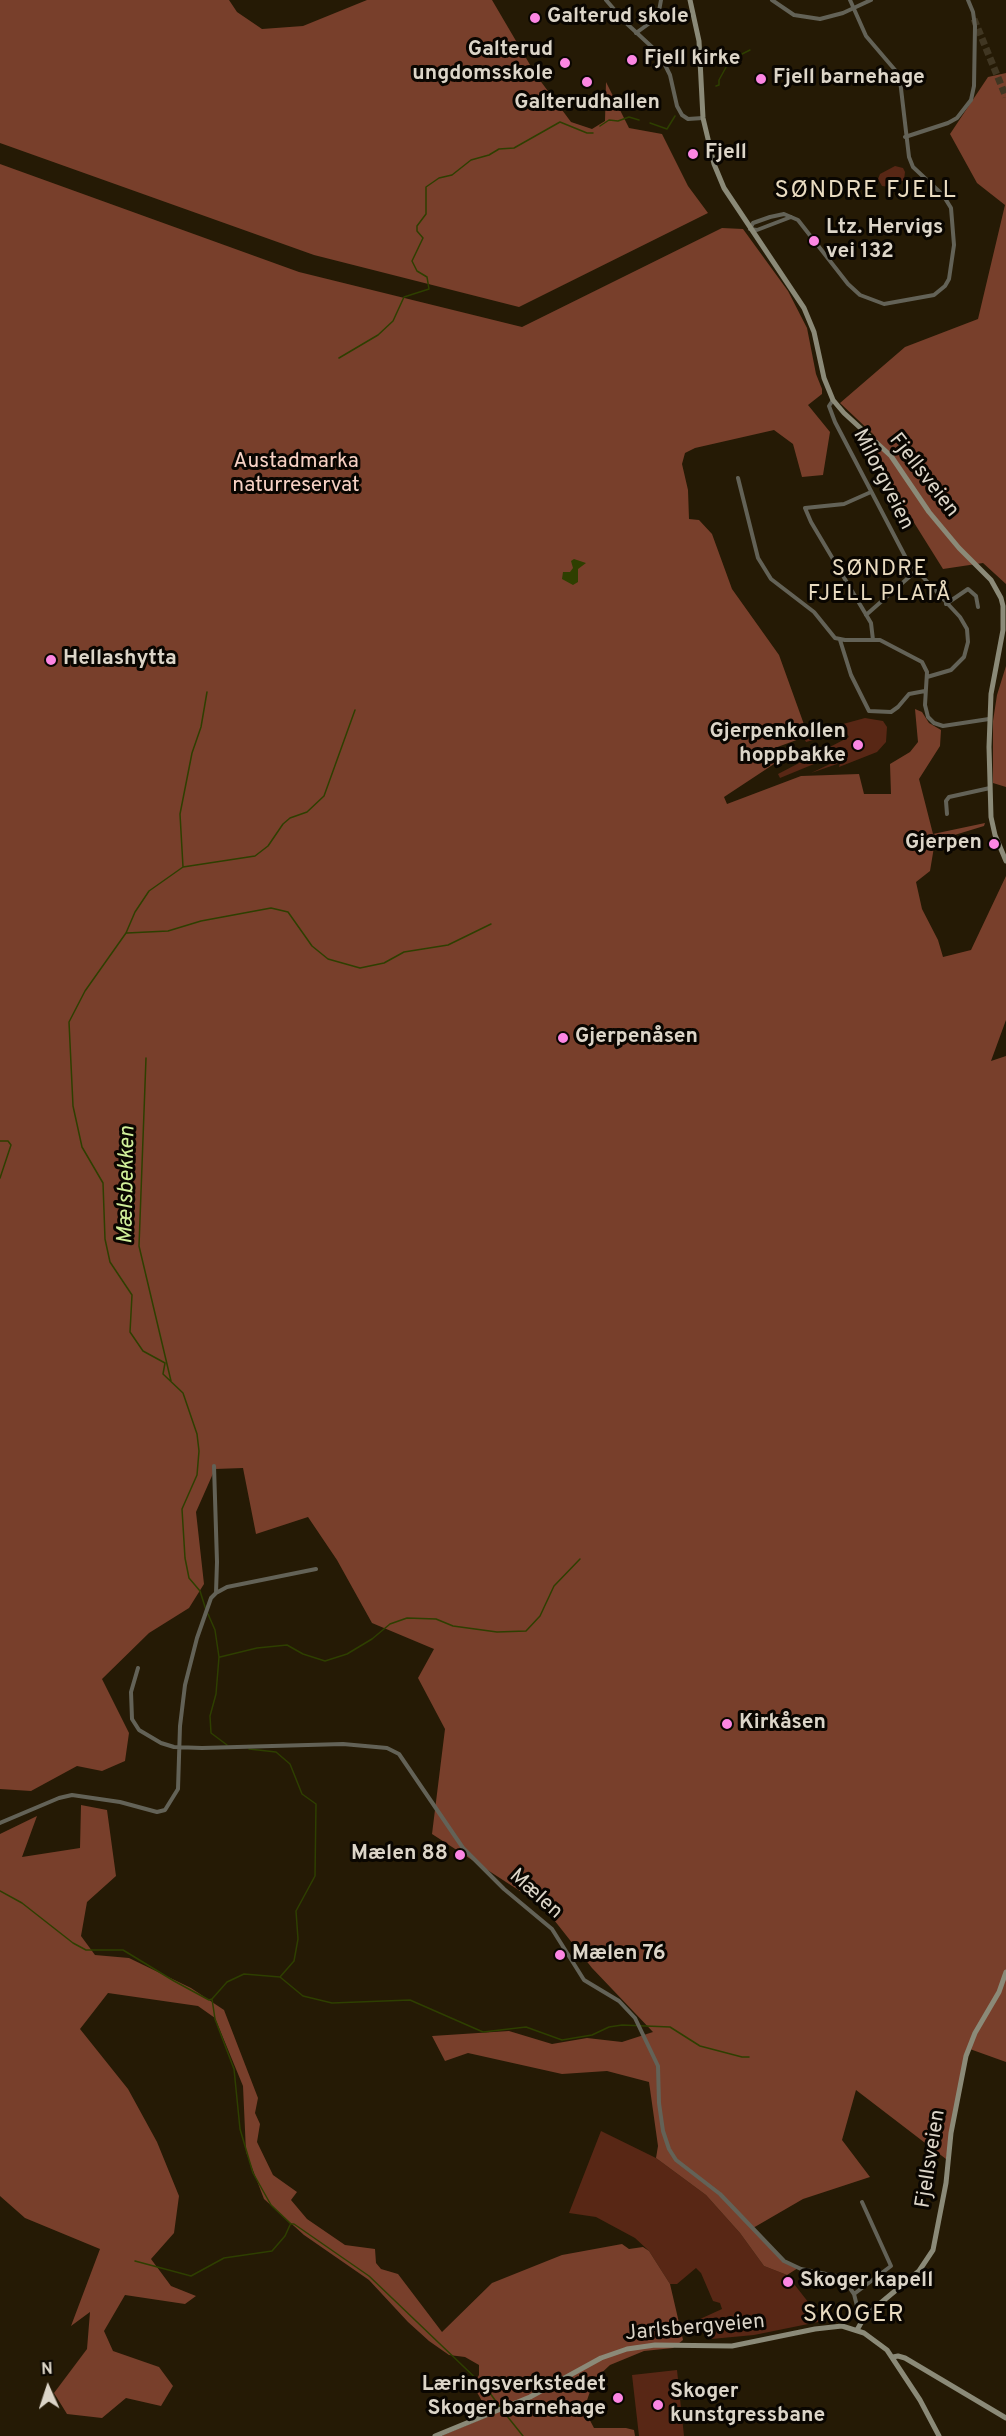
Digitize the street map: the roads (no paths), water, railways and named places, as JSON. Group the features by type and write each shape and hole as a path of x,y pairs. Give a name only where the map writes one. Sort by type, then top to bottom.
{"main road":[{"name":"Fjellsveien","path":"690,0 699,41 703,118 708,146 717,172 750,229 804,308 814,332 824,378 833,400 891,456 938,524 991,580 998,591 1003,606 1004,624 994,672 989,719 990,788 993,829 1006,861"},
{"name":"Fjellsveien","path":"857,2330 865,2316 919,2271 933,2250 946,2183 949,2145 966,2056 975,2033 999,1992 1006,1972"},
{"name":"Jarlsbergveien","path":"435,2436 530,2397 601,2358 627,2349 655,2345 732,2346 835,2326 847,2326 880,2343 892,2357"},
{"path":"939,2436 920,2400 892,2357 905,2358 1006,2418"}],"street":[{"path":"606,0 663,61 682,116 688,119 703,118"},
{"path":"636,33 658,17 661,0"},
{"path":"772,0 794,15 820,19 843,13 871,0"},
{"path":"792,216 757,230 750,229 758,220 784,214 792,216 798,220 848,284 860,295 884,304 921,299 937,293 945,286 951,271 954,245 953,213 948,201 914,167 909,157 900,80 895,70 869,40 850,0"},
{"path":"905,137 948,123 966,109 971,100 974,86 975,26 968,0"},
{"name":"Milorgveien","path":"833,400 829,406 832,416 907,560 963,621 967,629 969,638 967,652 955,668 927,677"},
{"path":"738,478 754,545 764,570 771,579 814,612 832,635 840,640 873,640 893,645 918,659 926,668 926,712 938,725 989,719"},
{"path":"871,492 844,504 805,508 871,623 873,640"},
{"path":"866,615 915,571"},
{"path":"946,604 968,589 976,596 978,607"},
{"path":"840,640 851,675 869,711 894,710 909,694 925,691"},
{"path":"947,814 946,801 949,797 990,788"},
{"path":"0,1823 58,1797 72,1795 120,1802 157,1812 163,1811 170,1804 178,1789 179,1747 186,1675 204,1615 216,1593 214,1466"},
{"path":"216,1593 231,1586 316,1569"},
{"name":"Mælen","path":"138,1668 131,1692 134,1725 154,1740 179,1747 342,1744 387,1748 396,1751 463,1848 504,1889 552,1929 584,1980 619,2001 635,2018 658,2066 659,2103 663,2131 669,2149 676,2160 720,2194 784,2261 801,2269 841,2278 854,2294 857,2306 865,2316"},
{"path":"854,2294 891,2266 862,2202"}],"waterway":[{"path":"716,86 719,85 719,80 730,60 750,50"},
{"path":"650,123 667,129 675,116"},
{"path":"600,126 609,120 618,121 629,117 639,120"},
{"path":"339,358 378,335 393,321 404,297 429,289 427,277 417,271 412,261 423,238 417,231 417,226 426,214 426,187 439,178 452,175 471,160 489,155 499,149 514,148 560,122 587,133 593,133"},
{"path":"183,867 180,814 207,692"},
{"path":"206,1610 200,1591 189,1578 185,1558 182,1509 197,1475 199,1451 197,1434 183,1393 163,1374 165,1363 143,1351 130,1332 132,1295 110,1262 105,1239 103,1183 82,1147 73,1106 69,1022 85,991 126,933 135,912 149,891 183,867 255,856 268,846 283,824 290,818 307,812 324,796 355,710"},
{"path":"127,933 168,931 201,921 271,908 288,912 312,946 328,959 360,968 384,963 404,952 448,945 491,924"},
{"name":"Mælsbekken","path":"146,1058 139,1246 171,1381"},
{"path":"0,1141 8,1141 11,1145 0,1178"},
{"path":"220,1657 257,1648 287,1645 303,1654 325,1661 347,1654 372,1639 390,1624 407,1618 436,1619 453,1626 497,1632 526,1631 540,1616 554,1586 580,1559"},
{"path":"208,1614 215,1630 219,1657 216,1694 210,1716 211,1733 227,1745"},
{"path":"249,1749 276,1752 290,1764 302,1794 316,1804 315,1876 296,1911 298,1939 294,1961 280,1977"},
{"path":"0,1891 22,1903 73,1943 86,1950 123,1950 174,1981 209,2000 212,1999"},
{"path":"500,2407 487,2389 369,2276 291,2224 271,2205 253,2173 240,2129 234,2069 215,2019 212,1999 227,1982 244,1974 280,1977 303,1996 332,2003 410,2000 483,2032 526,2027 562,2040 592,2035 609,2027 622,2025 670,2027 700,2046 749,2057"},
{"path":"135,2261 191,2276 224,2258 272,2251 285,2236 290,2225"},
{"path":"503,2411 523,2436"}],"tunnel":[{"path":"974,19 1006,97"}],"place":[{"name":"Galterud skole","path":"535,18"},
{"name":"Fjell kirke","path":"632,60"},
{"name":"Galterud ungdomsskole","path":"565,63"},
{"name":"Fjell barnehage","path":"761,79"},
{"name":"Galterudhallen","path":"587,82"},
{"name":"Fjell","path":"693,154"},
{"name":"Ltz. Hervigs vei 132","path":"814,241"},
{"name":"Hellashytta","path":"51,660"},
{"name":"Gjerpenkollen hoppbakke","path":"858,745"},
{"name":"Gjerpen","path":"994,844"},
{"name":"Gjerpenåsen","path":"563,1038"},
{"name":"Kirkåsen","path":"727,1724"},
{"name":"Mælen 88","path":"460,1855"},
{"name":"Mælen 76","path":"560,1955"},
{"name":"Skoger kapell","path":"788,2282"},
{"name":"Læringsverkstedet Skoger barnehage","path":"618,2398"},
{"name":"Skoger kunstgressbane","path":"658,2405"}],"district":[{"name":"SØNDRE FJELL","path":"866,192"},
{"name":"SØNDRE FJELL PLATÅ","path":"880,584"},
{"name":"SKOGER","path":"854,2316"}],"park label":[{"name":"Austadmarka naturreservat","path":"296,475"}]}
